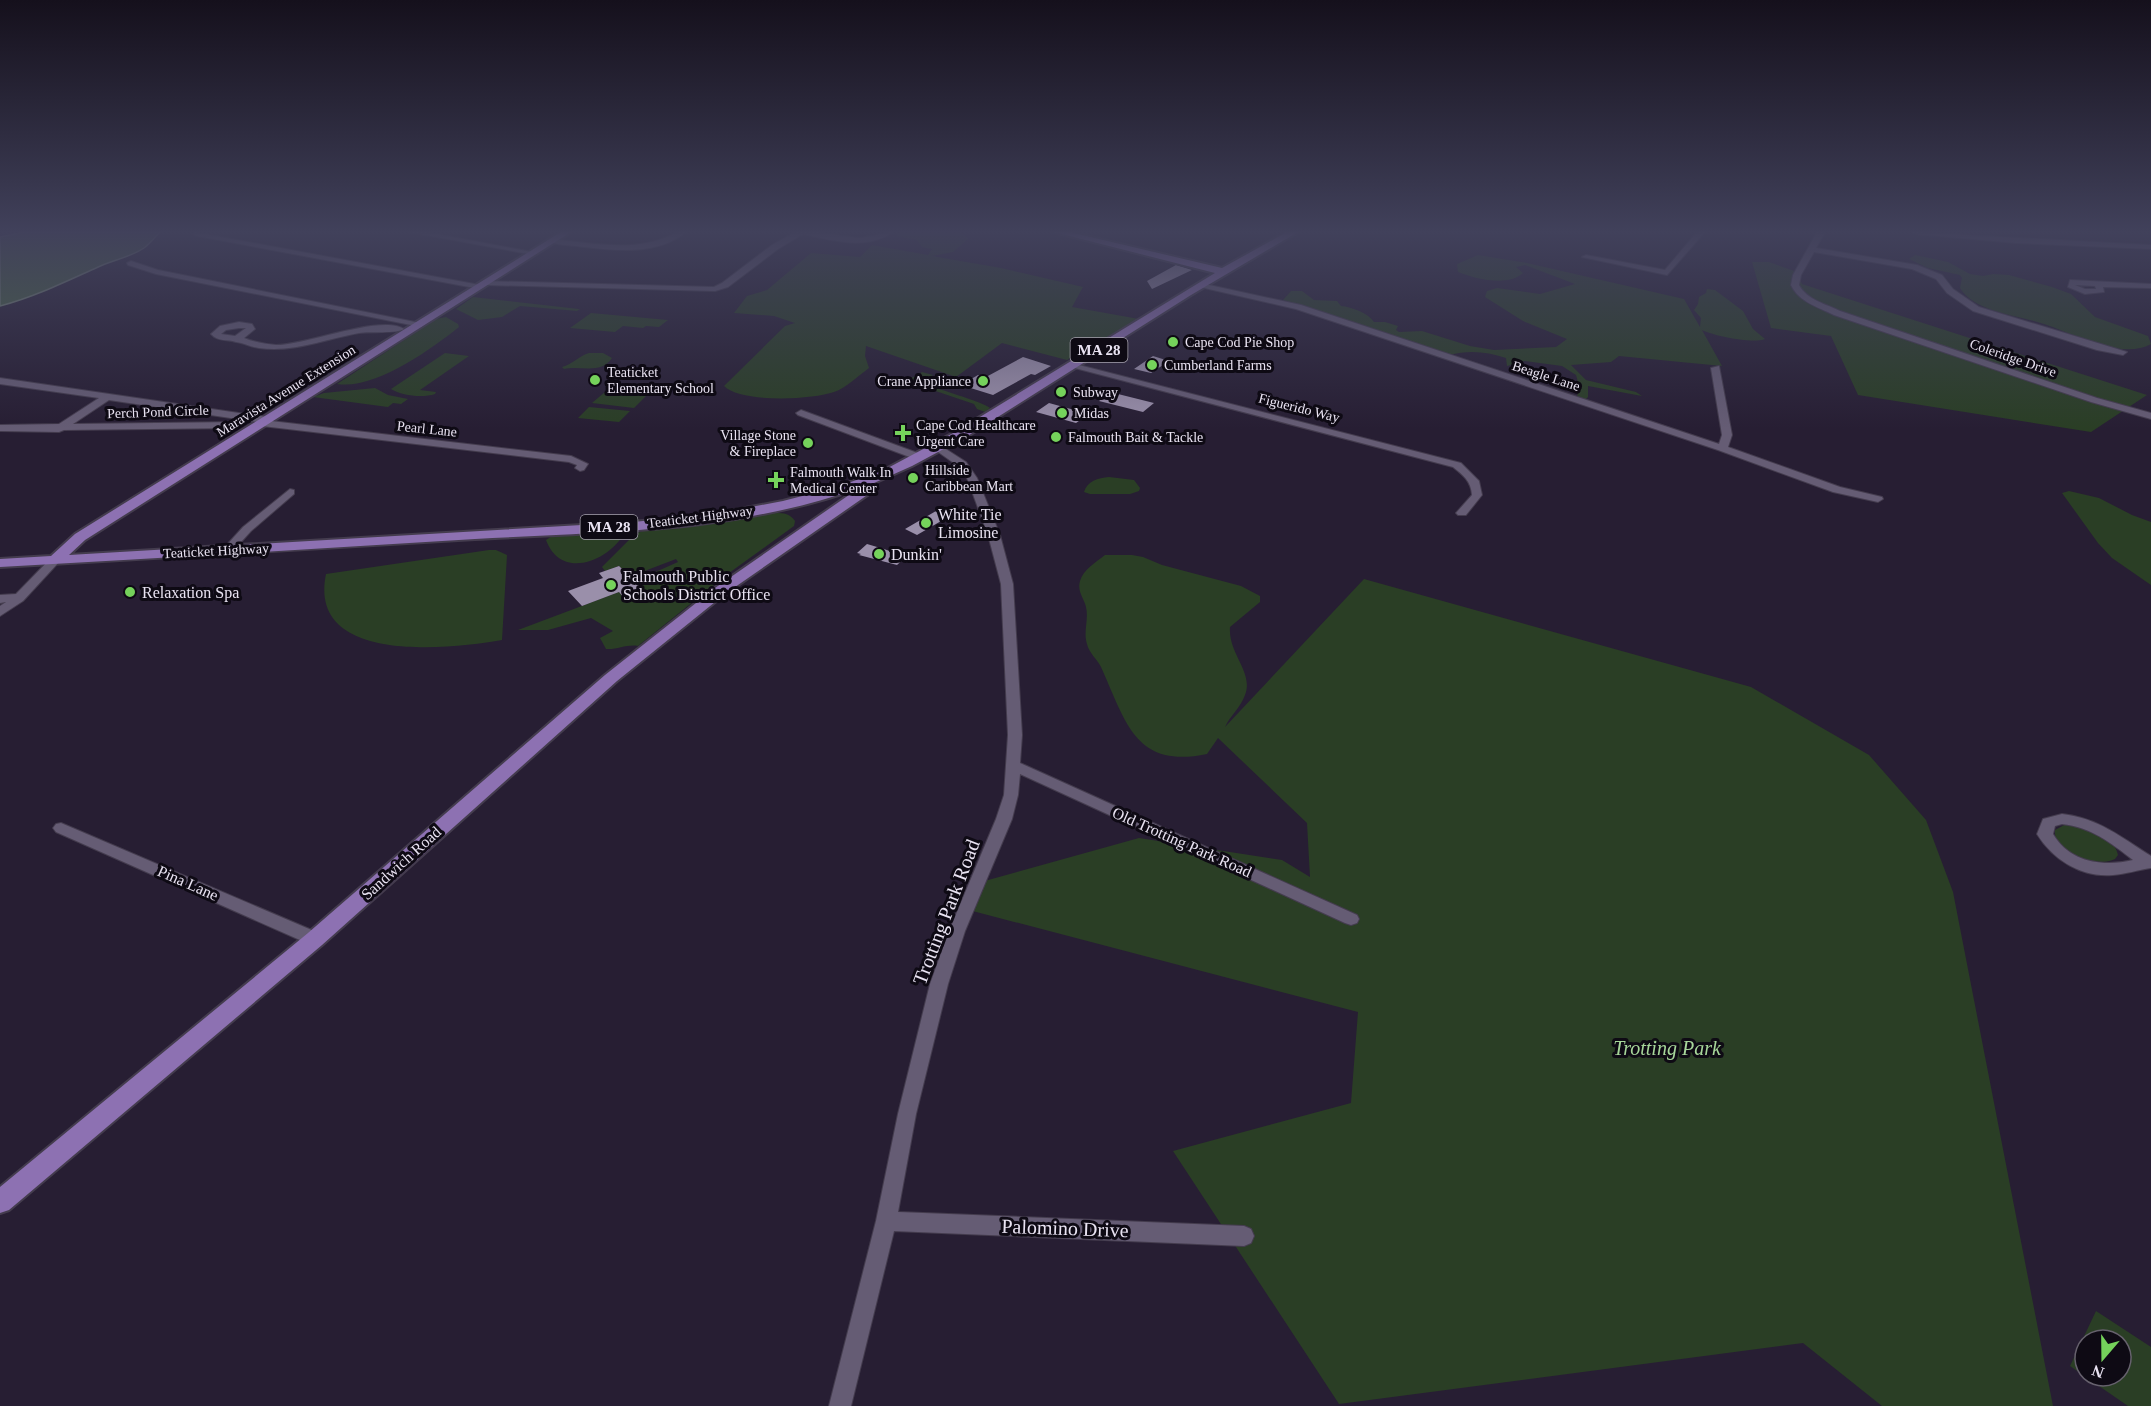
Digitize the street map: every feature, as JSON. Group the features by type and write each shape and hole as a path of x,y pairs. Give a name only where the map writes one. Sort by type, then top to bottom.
{"main road":[{"name":"Maravista Avenue Extension","path":"55,560 80,537 463,298"},
{"name":"Teaticket Highway","path":"0,563 661,524 792,503 870,480 919,458 1183,298"},
{"name":"Sandwich Road","path":"0,1202 315,939 611,678 720,591 806,529 903,466"},
{"path":"814,498 827,516"},
{"path":"792,503 804,517 806,529"}],"street":[{"path":"277,298 416,327"},
{"name":"Beagle Lane","path":"1255,298 1298,308 1722,448 1837,490 1878,500"},
{"name":"Coleridge Drive","path":"1807,298 1837,313 2094,400 2151,416"},
{"path":"1960,298 1976,309 2100,348 2123,352"},
{"path":"237,339 257,346 282,346 309,343 371,328 416,327"},
{"name":"Figuerido Way","path":"1074,365 1457,465 1471,476 1477,486 1477,495 1462,513"},
{"path":"1716,368 1727,435 1722,448"},
{"name":"Perch Pond Circle","path":"0,381 262,423"},
{"name":"Perch Pond Circle","path":"59,429 107,397"},
{"path":"801,413 809,414 919,458"},
{"name":"Perch Pond Circle","path":"0,428 59,429 262,423"},
{"name":"Pearl Lane","path":"262,423 571,459 583,464 580,468"},
{"name":"Trotting Park Road","path":"840,1406 886,1221 907,1114 939,984 957,931 1004,819 1011,795 1014,699 1006,584 994,535 972,478 962,464 938,447"},
{"path":"228,550 247,529 290,492"},
{"path":"0,612 20,597 55,560"},
{"path":"0,599 20,597"},
{"name":"Old Trotting Park Road","path":"1013,765 1351,919"},
{"path":"2062,819 2094,825 2114,836 2151,863 2108,870 2085,865 2054,847 2048,840 2045,828 2054,820 2062,819"},
{"name":"Pina Lane","path":"60,828 315,939"},
{"name":"Palomino Drive","path":"886,1221 1244,1236"}],"green space":[{"path":"472,298 478,298 580,309 577,311 520,306 502,317 478,320 456,309"},
{"path":"746,298 1077,298 1072,307 1139,319 1067,360 1002,343 956,377 866,346 865,356 869,368 847,385 823,395 777,398 745,395 724,386 785,326 795,323 774,316 734,313"},
{"path":"1285,298 1311,298 1314,300 1337,301 1341,306 1364,313 1374,322 1385,322 1398,326 1396,330 1399,332 1422,331 1470,346 1494,350 1556,347 1567,339 1523,321 1486,298 1678,298 1684,299 1700,327 1701,318 1694,310 1699,298 1725,298 1743,311 1753,329 1765,339 1752,341 1734,339 1702,330 1722,366 1619,356 1611,362 1571,365 1586,380 1636,392 1642,396 1588,386 1588,397 1584,401 1576,398 1580,389 1576,375 1562,366 1525,361 1507,366 1506,358 1484,353 1463,352 1449,355 1283,300"},
{"path":"1762,298 1844,298 2147,395 2091,432 1858,395 1831,336 1771,328"},
{"path":"1969,298 2075,298 2095,317 2148,336 2151,344 2139,348 2112,348 1976,303"},
{"path":"591,313 668,320 659,327 623,326 615,332 570,328"},
{"path":"446,317 459,327 418,357 385,375 368,381 337,384 436,319"},
{"path":"445,353 469,356 420,390 436,392 435,394 413,396 391,389"},
{"path":"589,353 603,353 612,358 596,368 564,369 562,367 582,356"},
{"path":"922,372 933,375 920,383 990,408 985,412 977,409 974,404 906,381"},
{"path":"612,386 652,390 634,408 592,403"},
{"path":"375,388 388,395 408,399 401,404 393,403 388,407 313,397 324,393"},
{"path":"589,407 630,411 619,422 578,418"},
{"path":"1109,477 1134,480 1140,488 1139,491 1130,494 1084,492 1093,481"},
{"path":"2069,491 2099,498 2151,522 2151,585 2112,558 2098,543 2062,493"},
{"path":"771,513 790,516 795,521 794,526 729,573 638,646 606,649 600,638 613,631 591,618 548,630 518,630 619,592 623,597 643,590 635,581 678,562 676,559 642,572 627,574 619,566 605,571 602,567 635,534 645,530"},
{"path":"618,532 624,534 607,552 596,559 584,562 573,563 562,560 553,552 546,540 552,536"},
{"path":"496,550 507,555 502,640 450,646 418,647 387,644 360,637 338,624 326,603 326,574"},
{"name":"Trotting Park","path":"1105,555 1143,557 1162,565 1241,586 1260,596 1260,602 1230,627 1230,637 1244,670 1247,687 1243,699 1225,727 1364,579 1751,687 1869,755 1926,820 1953,892 2053,1406 1882,1406 1803,1343 1339,1404 1173,1151 1351,1103 1358,1012 965,909 981,882 1139,838 1282,860 1310,877 1307,823 1218,738 1207,754 1183,757 1164,754 1148,748 1136,737 1127,723 1101,667 1089,650 1086,639 1087,612 1079,585 1087,570"},
{"path":"2066,824 2081,827 2105,837 2111,842 2118,855 2115,859 2098,862 2068,853 2056,839 2055,830"},
{"path":"2096,1311 2122,1328 2088,1328"},
{"path":"2133,1335 2151,1347 2151,1406 2128,1406 2102,1388 2133,1388"}],"shaded area":[{"path":"0,298 26,298 13,302 0,306"}],"building":[{"name":"Cumberland Farms","path":"1153,356 1169,361 1151,373 1134,369"},
{"path":"1023,357 1051,366 993,395 961,385 978,375 986,377"},
{"path":"1110,392 1154,403 1143,412 1099,401"},
{"name":"Midas","path":"1049,403 1089,414 1076,423 1036,412"},
{"name":"White Tie Limosine","path":"936,511 948,517 917,535 905,529"},
{"name":"Dunkin'","path":"867,544 906,557 897,565 859,555 861,554 857,553"},
{"name":"Falmouth Public Schools District Office","path":"619,566 643,589 623,597 619,592 582,606 568,591 603,578 599,573"}],"place":[{"name":"Cape Cod Pie Shop","path":"1173,342"},
{"name":"Cumberland Farms","path":"1152,365"},
{"name":"Teaticket Elementary School","path":"595,380"},
{"name":"Crane Appliance","path":"983,381"},
{"name":"Subway","path":"1061,392"},
{"name":"Midas","path":"1062,413"},
{"name":"Cape Cod Healthcare Urgent Care","path":"903,433"},
{"name":"Falmouth Bait & Tackle","path":"1056,437"},
{"name":"Village Stone & Fireplace","path":"808,443"},
{"name":"Hillside Caribbean Mart","path":"913,478"},
{"name":"Falmouth Walk In Medical Center","path":"776,480"},
{"name":"White Tie Limosine","path":"926,523"},
{"name":"Dunkin'","path":"879,554"},
{"name":"Falmouth Public Schools District Office","path":"611,585"},
{"name":"Relaxation Spa","path":"130,592"}]}
